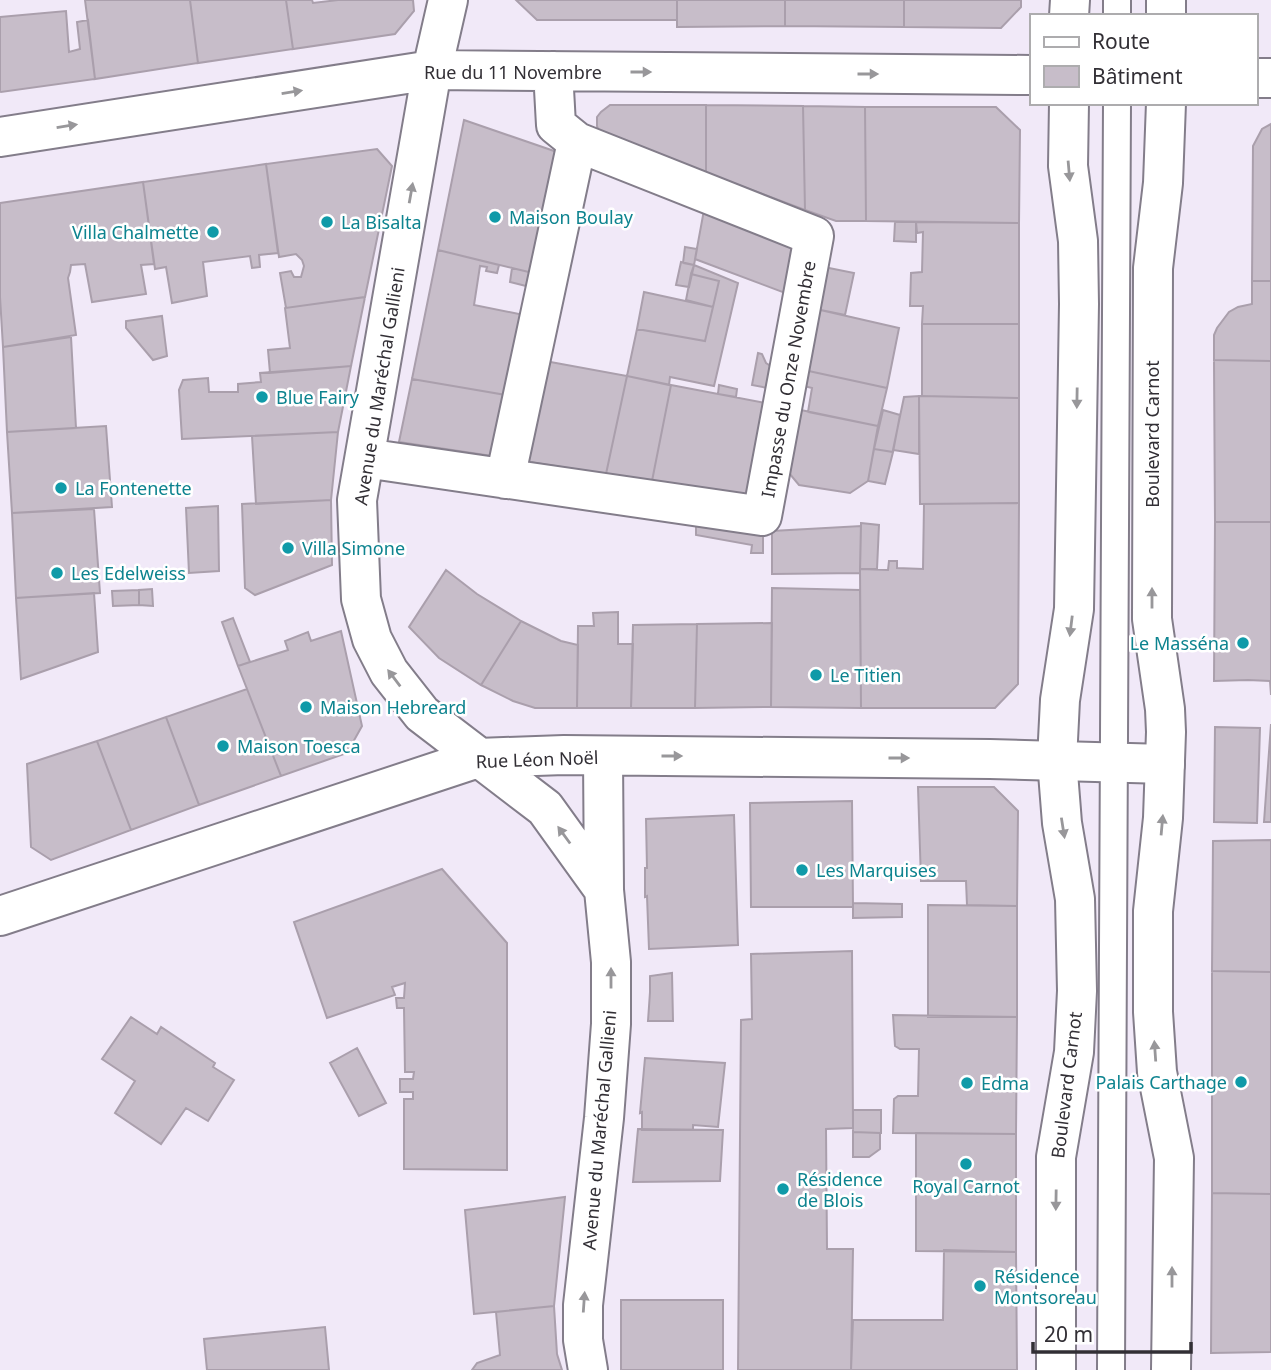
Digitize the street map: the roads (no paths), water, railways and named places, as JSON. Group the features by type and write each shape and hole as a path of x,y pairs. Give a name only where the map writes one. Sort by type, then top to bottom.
{"street":[{"name":"Avenue du Maréchal Gallieni","path":"448,0 432,71 357,500 361,599 372,639 389,673 422,714 545,808 604,890"},
{"name":"Rue du 11 Novembre","path":"0,137 432,71 1030,75"},
{"name":"Impasse du Onze Novembre","path":"365,458 762,516 814,236 577,142 556,125 552,71"},
{"name":"Boulevard Carnot","path":"1056,1370 1056,1157 1074,1052 1077,942 1075,899 1062,823 1058,760 1060,700 1073,609 1079,318 1078,241 1068,166 1069,105"},
{"name":"Boulevard Carnot","path":"1166,105 1163,183 1153,268 1152,619 1165,709 1163,818 1153,911 1153,1012 1157,1072 1174,1158 1171,1370"},
{"path":"505,479 577,142"},
{"name":"Avenue du Maréchal Gallieni","path":"588,1370 583,1340 583,1306 604,1118 611,1024 611,962 604,890 603,756"},
{"name":"Rue Léon Noël","path":"0,916 478,758 603,756 1058,760"},
{"path":"1058,760 1165,764"}],"lane":[{"path":"1111,1370 1117,105"}],"place":[{"name":"Maison Boulay","path":"495,217"},
{"name":"La Bisalta","path":"327,222"},
{"name":"Villa Chalmette","path":"213,232"},
{"name":"Blue Fairy","path":"262,397"},
{"name":"La Fontenette","path":"61,488"},
{"name":"Villa Simone","path":"288,548"},
{"name":"Les Edelweiss","path":"57,573"},
{"name":"Le Masséna","path":"1243,643"},
{"name":"Le Titien","path":"816,675"},
{"name":"Maison Hebreard","path":"306,707"},
{"name":"Maison Toesca","path":"223,746"},
{"name":"Les Marquises","path":"802,870"},
{"name":"Palais Carthage","path":"1241,1082"},
{"name":"Edma","path":"967,1083"},
{"name":"Royal Carnot","path":"966,1164"},
{"name":"Résidence de Blois","path":"783,1189"},
{"name":"Résidence Montsoreau","path":"980,1286"}]}
